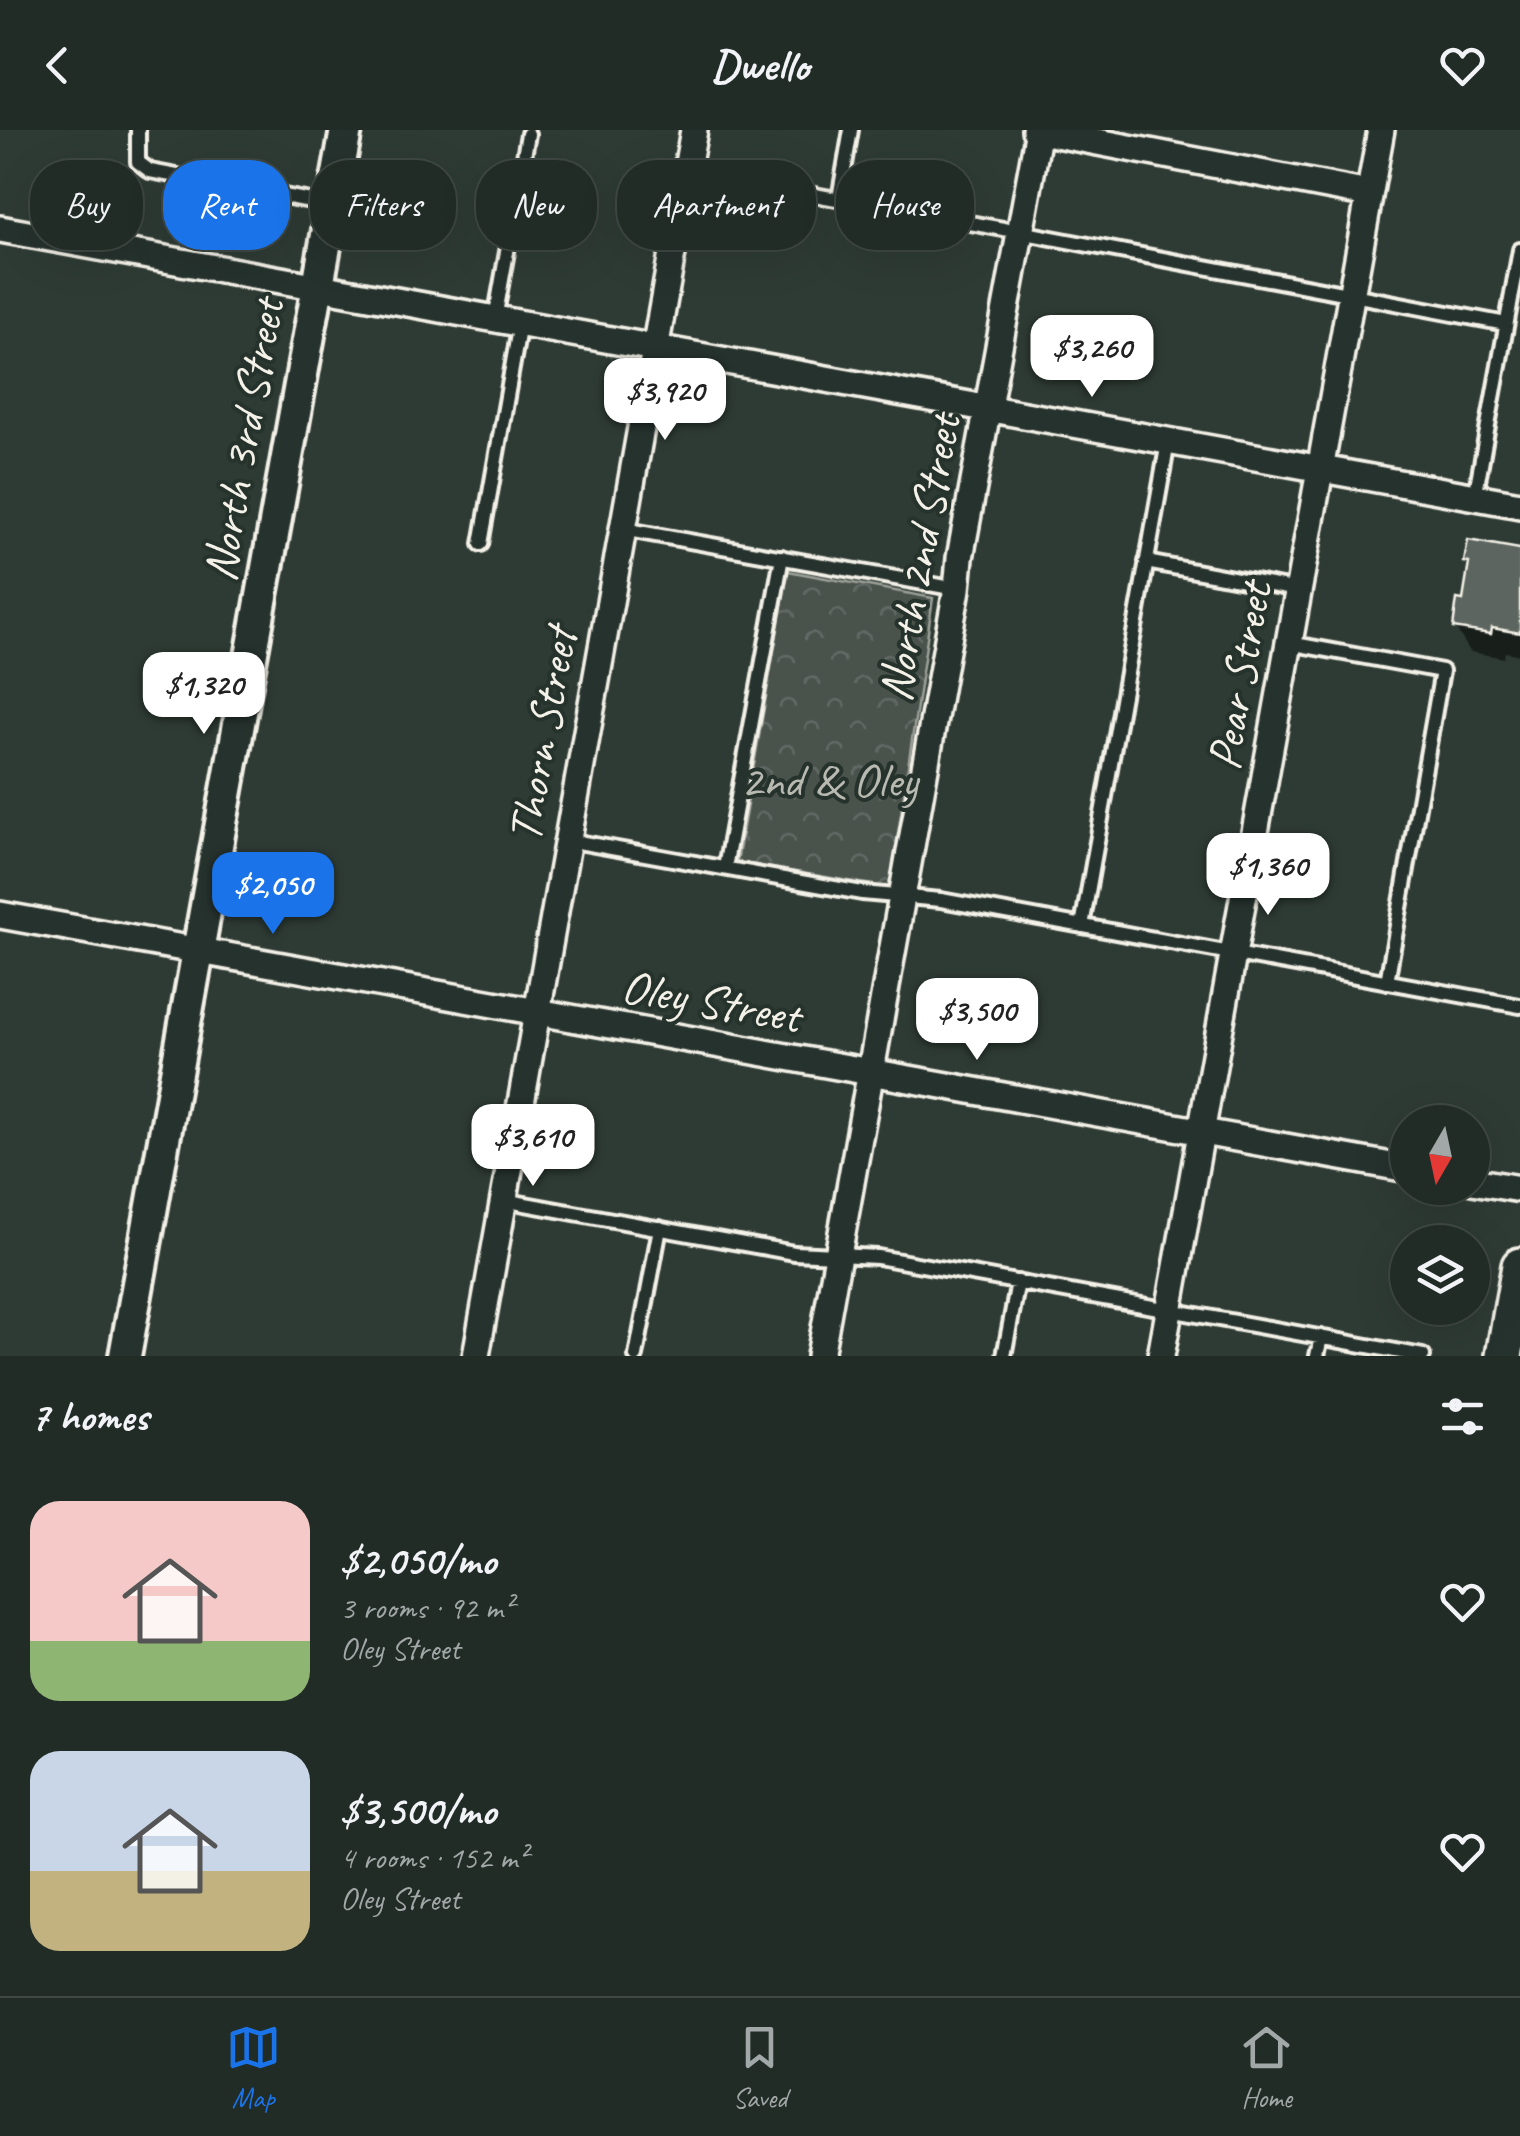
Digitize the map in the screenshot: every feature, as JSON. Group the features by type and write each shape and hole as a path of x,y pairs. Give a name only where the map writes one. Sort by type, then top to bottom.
{"main road":[{"path":"1504,1356 1520,1266"}],"street":[{"name":"North 3rd Street","path":"340,160 346,130"},
{"name":"Thorn Street","path":"688,160 694,130"},
{"path":"1037,130 1370,194"},
{"name":"North 2nd Street","path":"820,1356 1037,130"},
{"name":"Pear Street","path":"1161,1356 1381,130"},
{"path":"0,229 1520,505"},
{"name":"North 3rd Street","path":"125,1356 323,250"},
{"name":"Thorn Street","path":"476,1356 672,250"},
{"name":"Oley Street","path":"0,915 1390,1166"},
{"path":"1490,1184 1520,1189"}],"lane":[{"path":"138,130 138,162 150,171 310,201"},
{"path":"845,160 850,130"},
{"path":"481,544 528,134"},
{"path":"974,224 1506,324"},
{"path":"1475,497 1520,250"},
{"path":"1082,926 1168,442"},
{"path":"622,529 956,588"},
{"path":"724,868 782,557"},
{"path":"1146,562 1298,590"},
{"path":"1288,643 1442,671 1387,982"},
{"path":"567,840 862,893 941,900 1520,1006"},
{"path":"503,1200 794,1253 878,1257 1423,1356"},
{"path":"636,1356 660,1228"},
{"path":"1004,1356 1018,1282"},
{"path":"1317,1356 1320,1337"}],"green space":[{"name":"2nd & Oley","path":"788,571 933,598 890,888 737,862"}],"building":[{"path":"1468,540 1520,549 1520,633 1492,628 1491,634 1453,628 1457,599 1463,600"}]}
